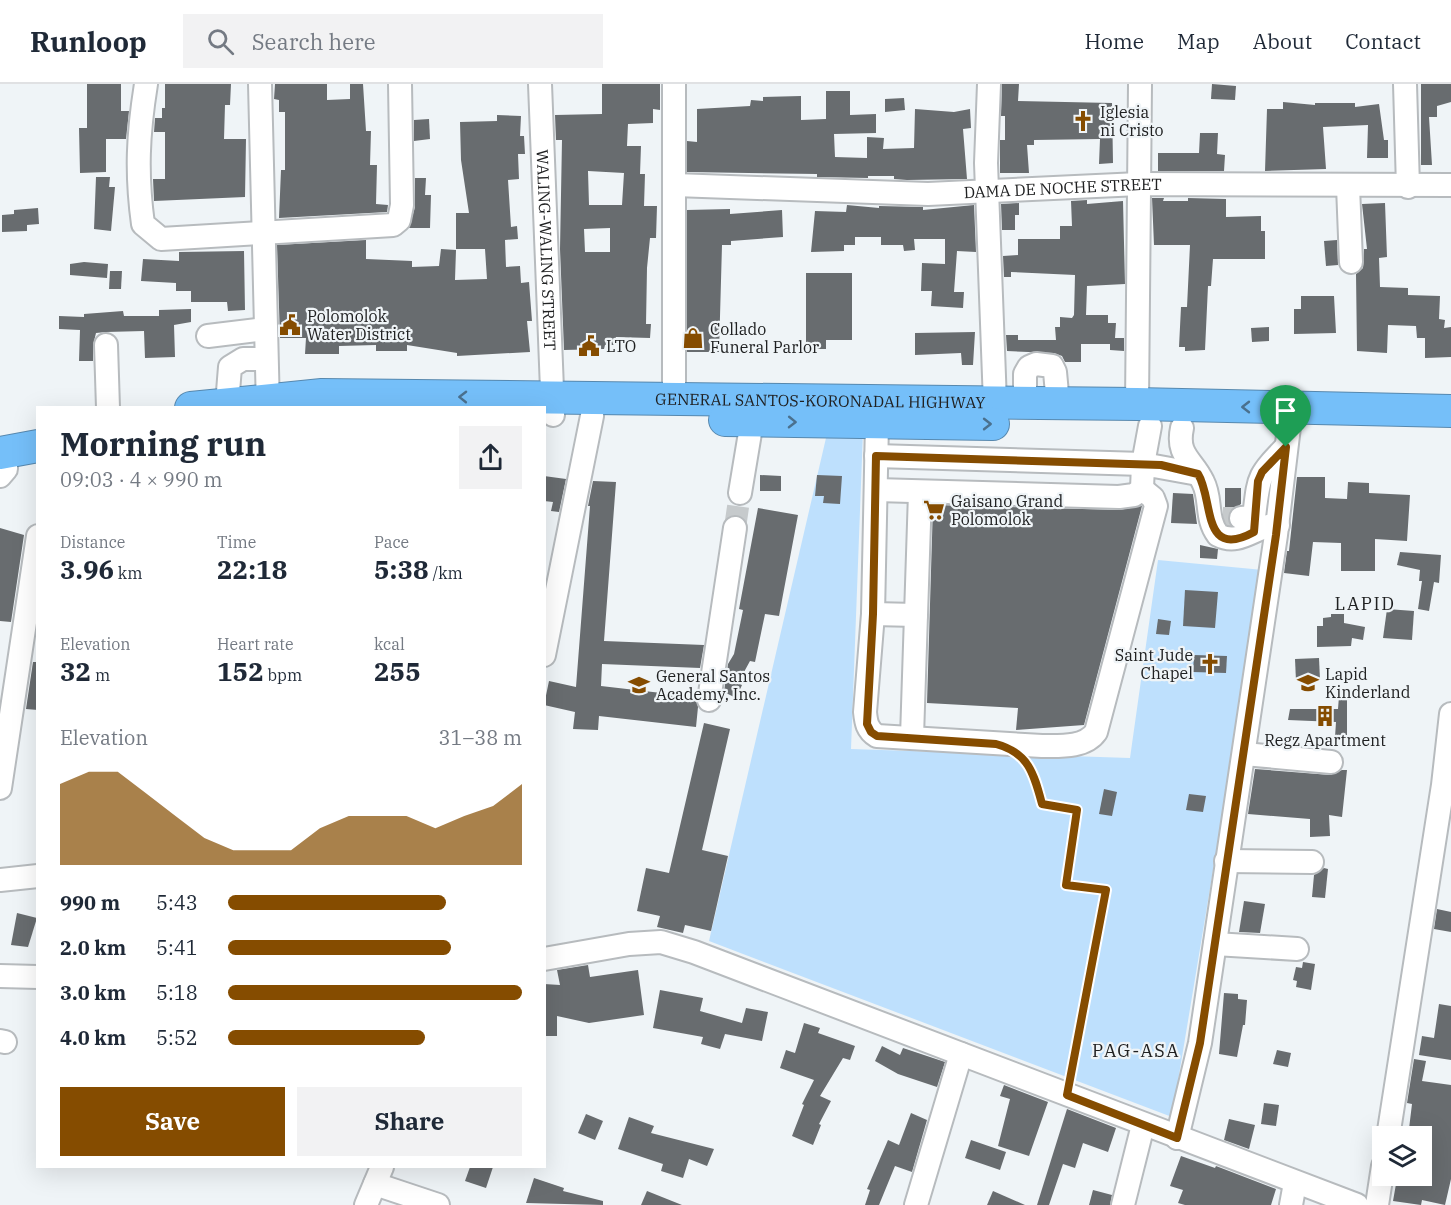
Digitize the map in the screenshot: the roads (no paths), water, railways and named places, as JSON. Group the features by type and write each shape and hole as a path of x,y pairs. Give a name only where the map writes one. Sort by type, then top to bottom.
{"highway":[{"name":"GENERAL SANTOS-KORONADAL HIGHWAY","path":"208,406 268,404 322,395 488,406"},
{"name":"GENERAL SANTOS-KORONADAL HIGHWAY","path":"549,410 674,401 927,413 1144,415 1182,428 1451,430"},
{"name":"GENERAL SANTOS-KORONADAL HIGHWAY","path":"593,407 752,421 877,423 927,413 1010,403 1058,404 1144,415 1288,427 1451,411"},
{"path":"1,454 36,432"},
{"path":"1,454 36,446"}],"street":[{"path":"146,84 138,135 138,192 143,224 161,239 384,228 399,220 402,205 400,84"},
{"path":"260,84 268,404"},
{"name":"WALING-WALING STREET","path":"540,84 549,410"},
{"path":"674,84 674,401"},
{"path":"989,84 986,163 1010,403"},
{"path":"1140,84 1139,184 1144,415 1142,489"},
{"path":"1405,84 1408,187"},
{"name":"DAMA DE NOCHE STREET","path":"675,185 928,195 1139,184 1408,187 1451,185"},
{"path":"1348,186 1351,262"},
{"path":"208,336 265,328"},
{"path":"106,345 108,406"},
{"path":"226,404 230,367 243,359 266,359"},
{"path":"546,639 554,569 593,407"},
{"path":"922,458 927,413"},
{"path":"740,493 752,421"},
{"path":"877,423 873,614 867,724 871,732 877,736 1042,746 1068,746 1092,738 1096,732 1156,506 1153,498 1142,489"},
{"path":"1236,520 1288,427"},
{"path":"1177,1138 1200,1043 1278,525 1288,427"},
{"path":"1182,428 1180,446 1206,489 1236,520 1278,525"},
{"path":"876,456 1143,464 1198,474"},
{"path":"876,490 1119,497 1134,495 1142,489"},
{"path":"912,737 920,493"},
{"path":"708,700 735,528"},
{"path":"0,788 36,549"},
{"path":"873,614 916,615"},
{"path":"1390,1126 1443,785 1451,714"},
{"path":"1244,754 1331,762"},
{"path":"1226,861 1312,862"},
{"path":"0,880 36,876"},
{"path":"546,958 629,944 661,942 746,970 1143,1125 1357,1205"},
{"path":"1215,944 1297,949"},
{"path":"0,976 36,977"},
{"path":"916,1205 961,1054"},
{"path":"1130,1203 1143,1125"},
{"path":"366,1205 379,1175 438,1205"},
{"path":"1291,1205 1295,1183"},
{"path":"1377,1205 1380,1186"}],"tunnel":[{"path":"735,528 740,493"},
{"path":"1223,518 1241,518"}],"place":[{"name":"Iglesia ni Cristo","path":"1083,121"},
{"name":"Polomolok Water District","path":"290,325"},
{"name":"Collado Funeral Parlor","path":"693,338"},
{"name":"LTO","path":"589,346"},
{"name":"Gaisano Grand Polomolok","path":"934,510"},
{"name":"Saint Jude Chapel","path":"1210,664"},
{"name":"Lapid Kinderland","path":"1308,683"},
{"name":"General Santos Academy, Inc.","path":"639,685"},
{"name":"Regz Apartment","path":"1325,716"}],"district":[{"name":"LAPID","path":"1365,604"},
{"name":"PAG-ASA","path":"1136,1051"}]}
